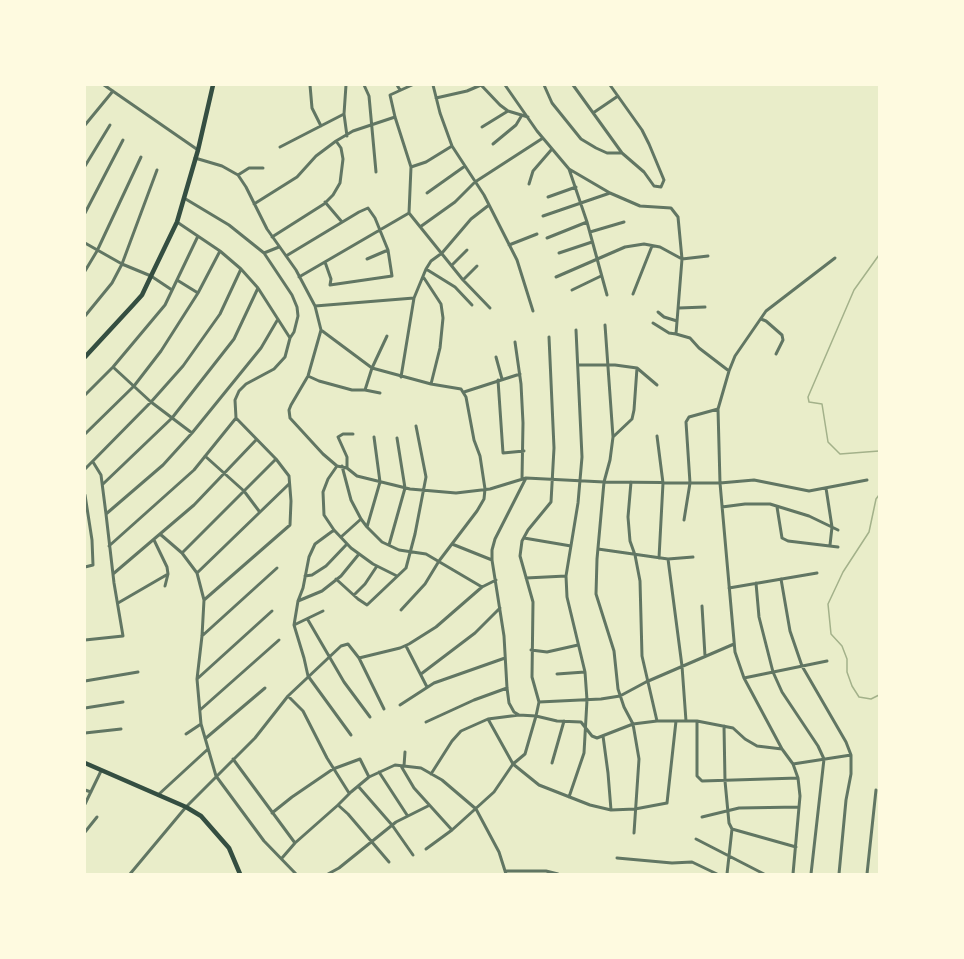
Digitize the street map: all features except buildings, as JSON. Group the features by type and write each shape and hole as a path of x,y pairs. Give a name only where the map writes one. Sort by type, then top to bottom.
{"main road":[{"path":"85,357 142,295 177,222 198,150 212,86"},
{"path":"85,763 186,807 201,816 229,848 240,874"}],"street":[{"path":"104,85 198,150"},
{"path":"310,85 312,108 321,126"},
{"path":"346,85 344,114 347,136"},
{"path":"364,85 369,96 370,127 376,172"},
{"path":"397,85 400,90"},
{"path":"412,85 390,95 395,117 411,168 409,213 463,280 490,308"},
{"path":"433,85 452,146 489,205 517,260 533,311"},
{"path":"436,98 467,91 481,85 500,105 508,110 528,117"},
{"path":"505,85 543,138 569,169 588,222 607,295"},
{"path":"544,85 552,103 581,139 607,153 622,154"},
{"path":"573,85 622,154 644,172 654,186 658,188 663,186 664,180 642,130 610,85"},
{"path":"85,125 113,91"},
{"path":"592,113 618,96"},
{"path":"482,127 508,110"},
{"path":"280,147 344,114"},
{"path":"493,144 516,125 522,115"},
{"path":"254,204 297,177 316,156 336,141 347,136 353,131 370,127 395,117"},
{"path":"85,166 110,125"},
{"path":"420,227 455,202 475,182 543,138"},
{"path":"85,213 123,140"},
{"path":"272,237 325,202 333,195 340,183 343,159 341,148 336,141"},
{"path":"411,168 426,162 452,146"},
{"path":"529,184 533,171 552,149"},
{"path":"85,271 97,251 141,157"},
{"path":"195,158 222,166 238,176 272,237 299,277 314,306 321,330 308,376 289,410 290,418 336,466 347,468 357,476 405,488 456,493 485,489 524,479 663,483 720,483 754,480 809,491 867,480"},
{"path":"427,193 465,166"},
{"path":"238,176 249,168 263,168"},
{"path":"569,169 610,193 640,206 671,208 678,217 682,259 676,334"},
{"path":"85,316 112,283 122,264 157,170"},
{"path":"548,197 576,187"},
{"path":"543,216 582,204 610,193"},
{"path":"184,198 228,225 264,253 292,295 297,307 298,316 294,332 290,338 286,357 274,369 246,384 239,391 235,400 236,418 276,459 289,476 291,501 290,525 204,600"},
{"path":"325,202 342,222"},
{"path":"400,377 414,298 424,278 426,269 431,261 442,253 471,219 489,205"},
{"path":"286,256 368,208 375,218 388,250 392,276 330,285 330,279 325,262"},
{"path":"299,277 409,213"},
{"path":"177,222 220,251 242,269 258,288 290,338"},
{"path":"547,238 588,222"},
{"path":"590,232 624,222"},
{"path":"509,245 537,234"},
{"path":"85,395 113,367 165,305 198,236"},
{"path":"559,253 592,242"},
{"path":"85,243 122,264 151,276 172,290"},
{"path":"556,277 626,247 644,244 660,247 682,259 708,256"},
{"path":"633,294 652,246"},
{"path":"264,253 279,247"},
{"path":"367,259 388,250"},
{"path":"452,265 467,250"},
{"path":"85,434 134,386 161,351 198,293 220,251"},
{"path":"793,874 799,807 798,778 793,764 782,749 744,678 735,652 720,483 718,409 729,371 744,342 766,311 835,258"},
{"path":"463,280 478,266"},
{"path":"85,469 151,402 183,366 220,314 242,269"},
{"path":"426,269 455,287 472,305"},
{"path":"572,290 601,276"},
{"path":"424,278 441,304 443,318 440,348 431,384"},
{"path":"177,280 198,293"},
{"path":"103,484 172,418 234,338 258,288"},
{"path":"314,306 414,298"},
{"path":"679,308 705,307"},
{"path":"658,312 664,317 677,320"},
{"path":"760,319 766,321 782,335 783,340 776,354"},
{"path":"106,514 163,465 192,433 261,348 278,320"},
{"path":"653,323 669,333 690,338 699,348 729,371"},
{"path":"605,325 609,403 613,437 610,460 604,482 598,549 596,594 614,651 620,696 633,724 639,759 634,833"},
{"path":"321,330 372,368 400,377 461,389 466,397 474,440 480,456 485,489 484,499 477,511 439,561 426,584 401,610"},
{"path":"569,797 584,753 587,700 585,672 567,598 566,576 578,503 582,438 576,330"},
{"path":"365,390 372,368 387,336"},
{"path":"426,849 452,830 494,792 513,764 525,754 536,716 539,702 532,677 531,650 534,634 533,602 520,556 524,538 528,530 551,502 554,480 549,337"},
{"path":"515,342 520,374 524,479 496,539 492,560 500,608 509,703 514,712 519,714"},
{"path":"496,357 502,379"},
{"path":"578,365 637,368 658,385"},
{"path":"113,367 151,402 192,433"},
{"path":"613,437 632,419 637,368"},
{"path":"464,392 520,374"},
{"path":"308,376 319,381 352,390 365,390 380,393"},
{"path":"498,380 503,453 524,451"},
{"path":"684,520 690,483 686,422 689,417 718,409"},
{"path":"110,546 194,470 236,418"},
{"path":"336,579 367,605 406,568 411,551 426,477 416,426"},
{"path":"347,468 347,456 338,437 343,434 354,434"},
{"path":"657,436 663,483 659,558"},
{"path":"367,527 380,482 374,437"},
{"path":"389,545 405,488 398,438"},
{"path":"113,574 194,505 256,440"},
{"path":"205,456 244,491 259,511"},
{"path":"182,553 276,459"},
{"path":"85,640 123,636 113,574 103,484 101,475 93,462"},
{"path":"336,466 328,479 323,492 324,515 334,530 347,544 377,566 397,576"},
{"path":"342,466 351,500 361,519 382,542 399,550 426,554 482,587"},
{"path":"631,482 628,517 630,541 635,554 640,581 642,656 657,721"},
{"path":"197,573 289,483"},
{"path":"826,488 832,527 830,545"},
{"path":"85,495 92,540 93,565 85,567"},
{"path":"722,507 745,504 770,504 808,516 838,530"},
{"path":"777,506 782,538 838,547"},
{"path":"341,537 361,519"},
{"path":"334,530 315,544 309,557 303,588 298,600 294,624 308,676 351,735"},
{"path":"160,534 182,553 197,573 204,600 197,679 201,724 216,776 264,841 296,874"},
{"path":"524,538 571,546"},
{"path":"154,540 168,574 165,586"},
{"path":"305,576 312,575 326,566 347,544"},
{"path":"452,544 492,560"},
{"path":"598,549 668,559 693,557"},
{"path":"298,600 322,591 336,579 359,554"},
{"path":"668,559 682,666 686,721"},
{"path":"354,595 365,584 377,566"},
{"path":"202,636 276,568"},
{"path":"729,588 817,573"},
{"path":"118,603 168,574"},
{"path":"526,578 566,576"},
{"path":"781,579 790,631 802,666 846,742 851,755 852,774 846,800 839,874"},
{"path":"360,658 406,646 436,627 482,587 496,580"},
{"path":"756,584 759,617 773,672 782,692 818,746 824,759 811,874"},
{"path":"702,606 705,656"},
{"path":"421,674 475,632 500,608"},
{"path":"197,679 272,611"},
{"path":"294,624 308,620 323,611"},
{"path":"308,620 344,682 370,717"},
{"path":"200,710 279,640"},
{"path":"130,874 186,807 255,738 288,696 340,646 348,644 360,658 384,709"},
{"path":"539,702 587,700 620,696 649,681 734,644"},
{"path":"531,650 547,652 578,645"},
{"path":"406,646 427,687"},
{"path":"400,704 427,687 462,672 505,658"},
{"path":"744,678 827,661"},
{"path":"85,681 138,672"},
{"path":"557,674 585,672"},
{"path":"206,738 265,688"},
{"path":"426,722 474,700 507,688"},
{"path":"288,696 303,711 333,768 349,793"},
{"path":"85,708 123,702"},
{"path":"431,774 452,741 461,731 488,719 519,714 581,722 586,726 592,736 597,738 633,724 657,721 697,721 733,728 745,739 757,746 782,749"},
{"path":"488,719 513,764 539,785 569,797 611,810 635,809 667,803 676,721"},
{"path":"552,763 564,721"},
{"path":"697,721 697,776 699,779 706,782 798,778"},
{"path":"186,734 201,724"},
{"path":"724,726 725,781 729,823 732,829 727,874"},
{"path":"85,733 121,729"},
{"path":"603,736 611,810"},
{"path":"158,795 208,749"},
{"path":"405,752 403,766 414,788 428,806 452,830"},
{"path":"793,764 851,755"},
{"path":"233,759 295,843"},
{"path":"272,813 333,768 360,759 369,776"},
{"path":"282,858 295,843 369,776 395,765 421,768 442,780 476,809 499,852 506,872 546,872 558,874"},
{"path":"85,804 101,771"},
{"path":"379,772 407,816"},
{"path":"358,786 392,825 413,855"},
{"path":"85,790 91,792"},
{"path":"867,874 876,790"},
{"path":"338,805 348,814 389,862"},
{"path":"328,874 339,868 372,843 392,825 428,806"},
{"path":"702,817 728,810 799,807"},
{"path":"85,832 97,817"},
{"path":"732,829 796,847"},
{"path":"696,839 764,874"},
{"path":"617,858 672,863 692,862 717,874"}],"waterway":[{"path":"879,255 854,290 808,397 809,402 822,404 828,442 840,454 879,451"},
{"path":"879,495 876,499 869,532 843,572 828,604 831,634 842,646 847,659 847,672 852,686 859,697 871,699 879,695"}]}
